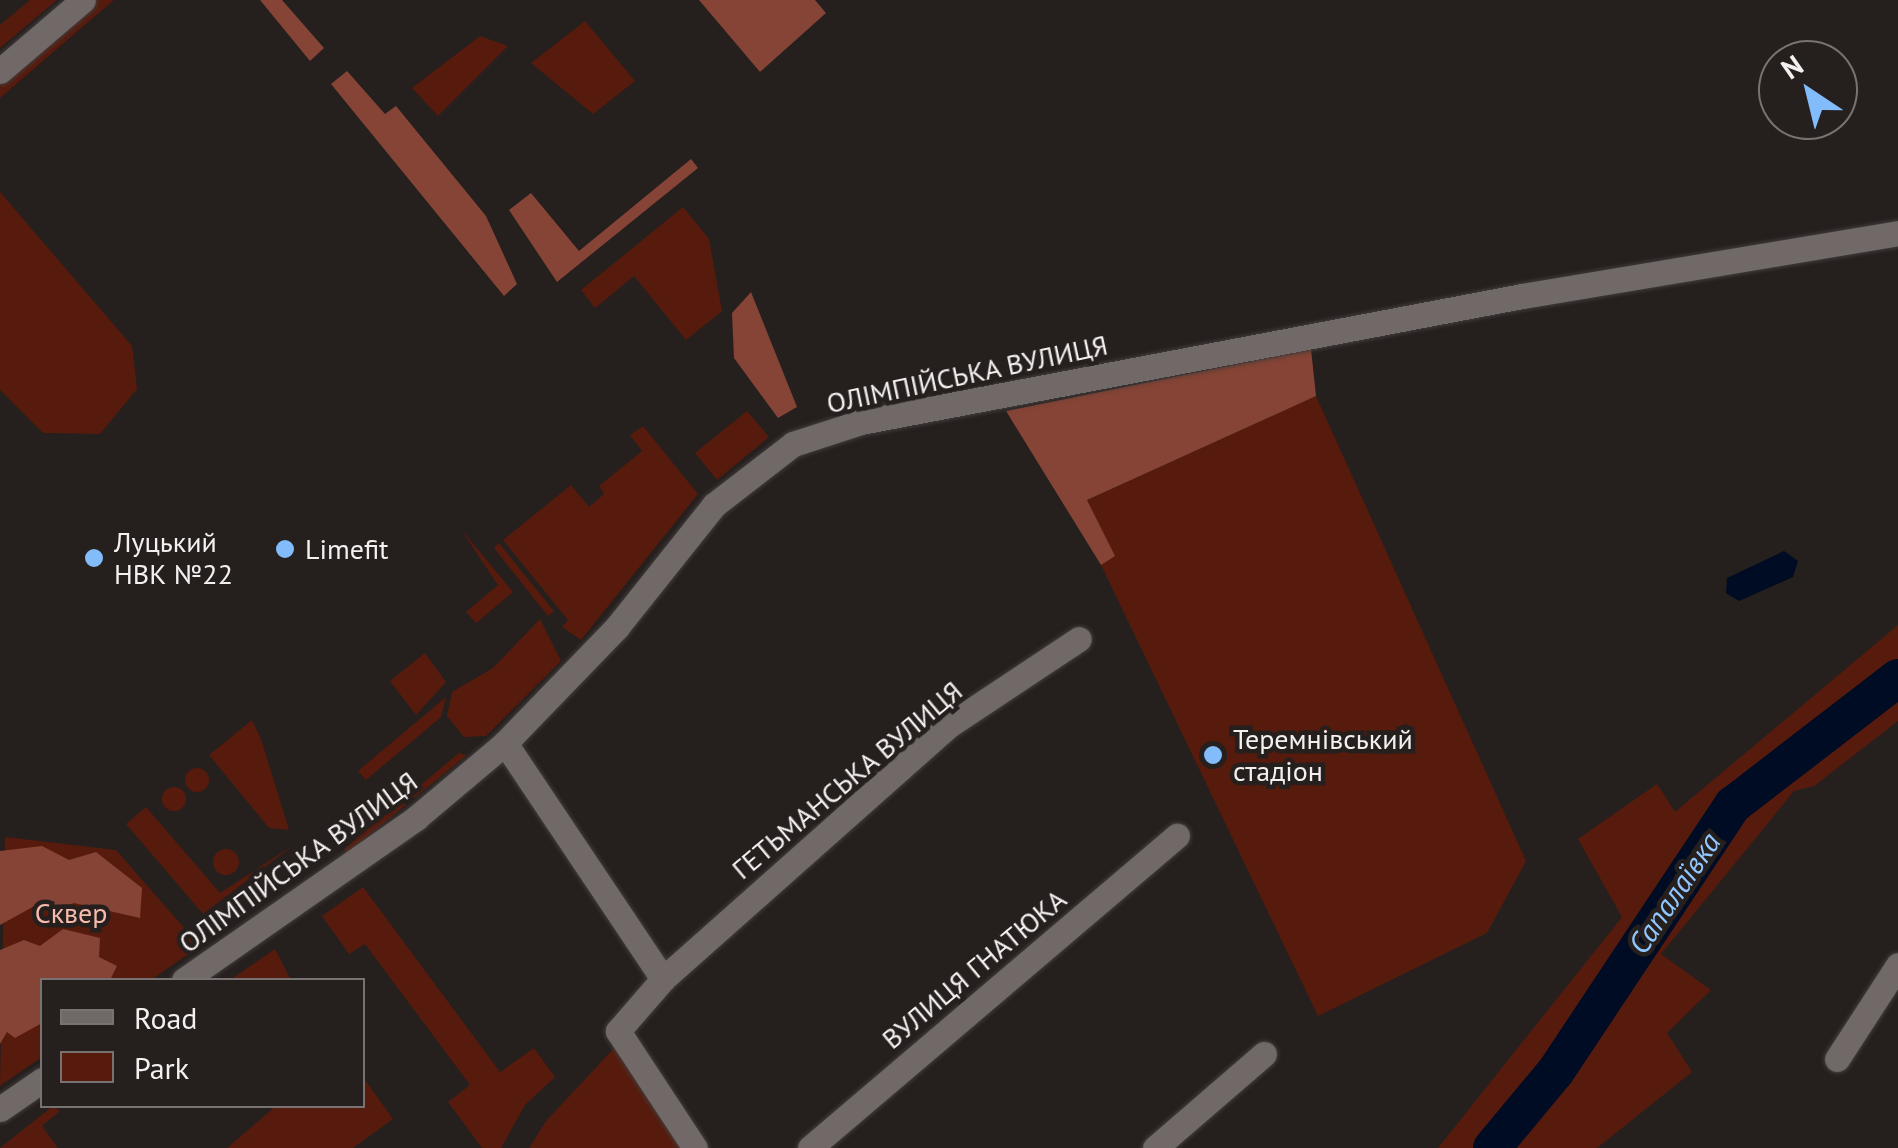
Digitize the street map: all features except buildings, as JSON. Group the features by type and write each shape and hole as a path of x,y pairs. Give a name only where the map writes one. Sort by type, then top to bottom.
{"street":[{"path":"0,71 83,0"},
{"name":"ОЛІМПІЙСЬКА ВУЛИЦЯ","path":"187,978 416,818 505,743 617,627 714,505 793,444 1152,367 1898,233"},
{"name":"ГЕТЬМАНСЬКА ВУЛИЦЯ","path":"695,1148 618,1031 663,979 948,726 1079,639"},
{"path":"505,743 663,979"},
{"name":"ВУЛИЦЯ ГНАТЮКА","path":"810,1148 1178,836"},
{"path":"1837,1059 1898,965"},
{"path":"1154,1148 1264,1054"},
{"path":"0,1109 40,1081"}],"green space":[{"path":"30,0 57,0 0,48 0,25"},
{"path":"95,0 114,0 0,98 0,81"},
{"path":"585,21 635,81 593,114 531,63"},
{"path":"480,36 508,46 438,116 412,88"},
{"path":"0,192 132,346 137,389 100,434 43,433 0,390"},
{"path":"683,207 709,239 722,311 686,340 634,276 595,308 581,290"},
{"path":"1316,396 1526,861 1487,933 1318,1016 1101,565 1114,555 1087,500"},
{"path":"747,411 769,437 717,480 695,453"},
{"path":"643,426 698,494 581,640 562,627 568,620 503,540 571,485 589,507 604,494 599,486 642,451 630,435"},
{"path":"460,528 513,592 476,623 466,612 498,585"},
{"path":"499,543 554,611 548,616 494,548"},
{"path":"540,619 561,661 486,736 464,737 447,716 452,692 493,668"},
{"path":"1898,625 1898,721 1814,786 1794,791 1661,954 1711,990 1667,1033 1692,1072 1597,1148 1438,1148 1622,917 1578,839 1657,784 1675,812"},
{"path":"425,653 446,682 416,715 390,681"},
{"path":"446,697 441,717 366,780 358,771"},
{"path":"252,720 289,830 269,828 209,755"},
{"path":"459,753 467,755 346,854 344,849"},
{"path":"197,768 206,771 206,789 197,792 188,789 185,780 188,771"},
{"path":"174,787 183,790 183,808 174,811 165,808 162,799 165,790"},
{"path":"146,807 220,893 295,844 203,914 126,824"},
{"name":"Сквер","path":"5,837 116,850 200,946 154,978 40,978 40,1058 0,1086"},
{"path":"226,849 235,853 239,862 235,871 226,875 217,871 213,862 217,853"},
{"path":"363,887 500,1072 534,1048 555,1077 525,1105 501,1148 482,1148 448,1102 470,1085 365,944 349,954 322,916"},
{"path":"275,949 290,978 233,978"},
{"path":"617,1045 685,1148 529,1148 546,1121"},
{"path":"365,1080 393,1119 353,1148 227,1148 274,1108 365,1108"},
{"path":"50,1108 60,1111 42,1126 58,1148 0,1148"}],"shaded area":[{"path":"260,0 282,0 324,48 310,61"},
{"path":"699,0 815,0 826,13 760,72"},
{"path":"347,71 385,114 396,106 486,216 517,284 504,296 331,84"},
{"path":"691,159 698,168 557,282 509,210 531,193 579,251"},
{"path":"751,292 797,407 778,418 734,358 732,313"},
{"path":"1311,349 1316,396 1087,500 1115,556 1101,565 1006,411"},
{"path":"42,846 69,860 96,852 142,888 140,918 74,903 50,913 38,904 0,925 0,851"},
{"path":"63,929 100,938 99,957 117,966 111,978 40,978 40,1024 15,1038 7,1032 0,1044 0,950 24,940 40,946"}],"water":[{"path":"1784,551 1798,561 1793,577 1739,601 1726,593 1727,578"}],"waterway":[{"name":"Сапалаївка","path":"1492,1148 1556,1071 1733,805 1898,678"}],"place":[{"name":"Limefit","path":"285,549"},
{"name":"Луцький НВК №22","path":"94,558"},
{"name":"Теремнівський стадіон","path":"1213,755"}]}
